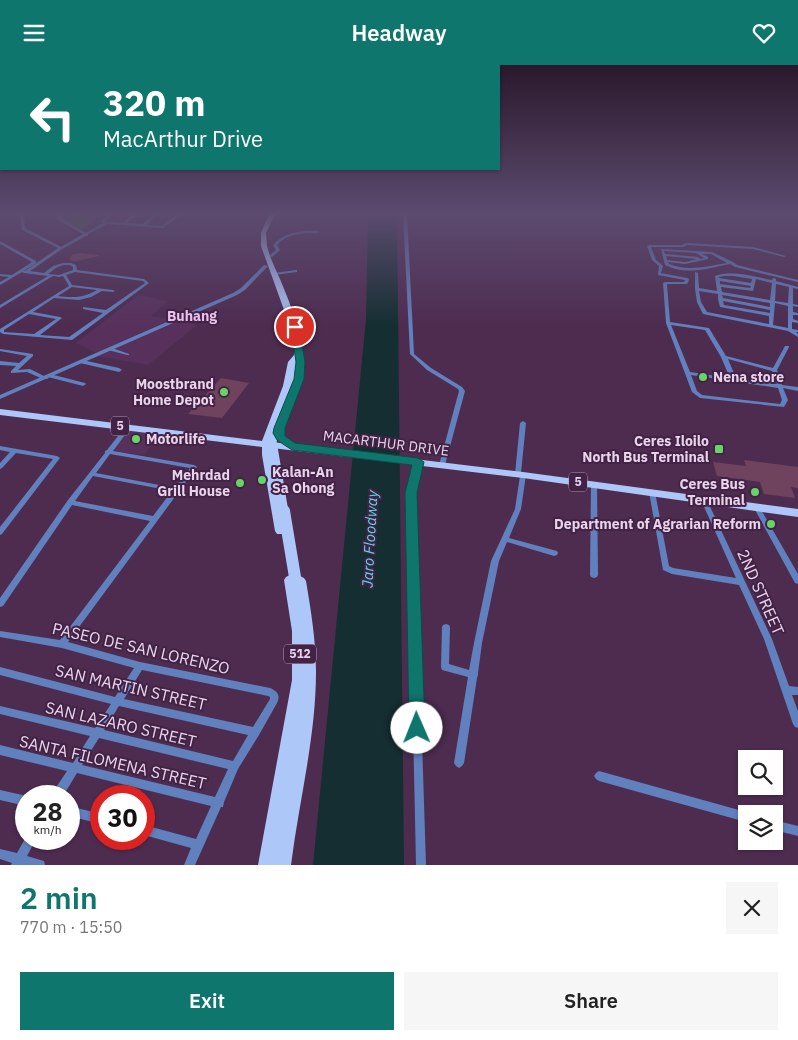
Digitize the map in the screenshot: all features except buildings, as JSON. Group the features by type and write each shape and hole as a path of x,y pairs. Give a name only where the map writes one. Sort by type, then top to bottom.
{"main road":[{"path":"251,441 262,448 273,444 299,379 300,362 295,327 268,261 266,251"},
{"path":"298,355 294,381 272,441 298,598"},
{"name":"5","path":"0,413 251,441"},
{"path":"251,441 264,435 282,452 294,447"},
{"name":"MACARTHUR DRIVE","path":"273,444 594,484 798,513"},
{"name":"512","path":"273,444 298,598 309,647 308,679 294,791 276,858"}],"street":[{"path":"13,251 32,264"},
{"path":"0,283 46,259 56,251"},
{"path":"0,397 240,291 276,251"},
{"path":"407,251 412,354 429,369 462,391 442,465"},
{"path":"651,251 654,259 661,266 659,274 687,279 686,283 665,283 668,323 697,394 713,398 782,406 785,399 774,370 787,347"},
{"path":"663,251 667,265 672,268 692,270 732,263"},
{"path":"696,251 707,258"},
{"path":"698,251 712,253 732,263 798,281"},
{"path":"764,251 784,256"},
{"path":"664,255 707,258"},
{"path":"667,261 685,263 707,258"},
{"path":"22,271 32,264 46,259"},
{"path":"44,275 62,264 73,264 76,267 75,271"},
{"path":"669,274 672,268"},
{"path":"22,271 51,276 66,275 75,271 147,281 145,286 70,339 1,332 71,286 113,291"},
{"path":"274,274 296,271"},
{"path":"696,273 698,302 705,313 798,331"},
{"path":"771,315 722,306 718,275 722,273 798,288"},
{"path":"0,275 11,276"},
{"path":"66,275 71,286"},
{"path":"771,326 775,275"},
{"path":"0,307 51,276"},
{"path":"718,279 753,287"},
{"path":"753,287 754,279"},
{"path":"718,285 753,287"},
{"path":"791,287 790,330 798,337"},
{"path":"697,289 798,306"},
{"path":"54,297 82,300 89,298 100,290"},
{"path":"720,299 771,309"},
{"path":"85,308 108,313"},
{"path":"30,313 60,318 35,336"},
{"path":"790,313 798,315"},
{"path":"790,320 798,321"},
{"path":"668,323 709,330 734,380"},
{"path":"110,349 127,354"},
{"path":"0,350 30,354 30,357 12,372 29,369 48,377 83,384"},
{"path":"724,357 774,370"},
{"path":"82,362 119,370"},
{"path":"0,363 20,365"},
{"path":"688,373 798,389"},
{"path":"459,763 495,561 520,502 523,423"},
{"path":"0,604 70,502 128,427"},
{"path":"0,448 57,458 0,532"},
{"path":"0,467 15,450"},
{"path":"62,644 194,465 107,452"},
{"path":"417,462 411,493 421,865"},
{"path":"91,474 176,490"},
{"path":"594,484 594,575"},
{"path":"652,492 666,569 742,582"},
{"name":"2ND STREET","path":"704,500 768,639 798,725"},
{"path":"70,502 154,519"},
{"path":"757,508 798,581"},
{"path":"505,539 554,553"},
{"path":"446,627 445,667 474,675"},
{"name":"PASEO DE SAN LORENZO","path":"0,634 62,644 140,666 270,692 274,695 274,700 256,732"},
{"path":"64,785 98,735 140,666"},
{"name":"SAN MARTIN STREET","path":"0,671 119,701 256,732"},
{"path":"786,690 798,691"},
{"name":"SAN LAZARO STREET","path":"0,710 98,735 235,766"},
{"path":"189,865 235,766 256,732"},
{"name":"SANTA FILOMENA STREET","path":"0,751 218,803"},
{"path":"600,776 738,815"},
{"path":"0,795 15,798"},
{"path":"783,827 798,831"},
{"path":"155,833 199,845"},
{"path":"17,862 24,850"},
{"path":"0,854 17,862 40,865"}],"shaded area":[{"path":"138,295 168,301 151,316 172,319 97,353 76,343"},
{"path":"180,320 197,325 148,365 97,356"},
{"path":"128,431 160,434 144,455 111,451"}],"water":[{"name":"Jaro Floodway","path":"367,251 397,251 404,865 313,865 366,319"}],"place":[{"name":"Nena store","path":"703,377"},
{"name":"Moostbrand Home Depot","path":"224,392"},
{"name":"Motorlife","path":"136,439"},
{"name":"Ceres Iloilo North Bus Terminal","path":"719,449"},
{"name":"Kalan-An Sa Ohong","path":"262,480"},
{"name":"Mehrdad Grill House","path":"240,483"},
{"name":"Ceres Bus Terminal","path":"755,492"},
{"name":"Department of Agrarian Reform","path":"771,524"}],"district":[{"name":"Buhang","path":"192,316"}],"route":[{"path":"295,327 300,362 299,379 294,397 278,433 281,438 292,447 418,462 411,493 417,728"}]}
